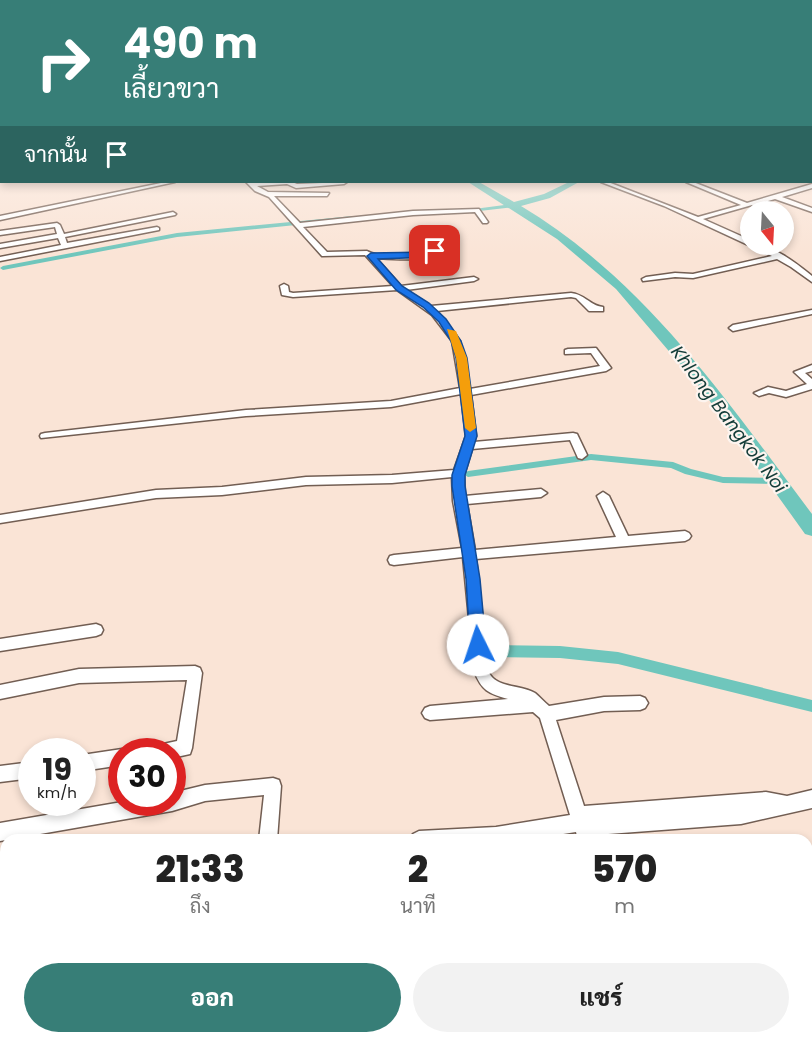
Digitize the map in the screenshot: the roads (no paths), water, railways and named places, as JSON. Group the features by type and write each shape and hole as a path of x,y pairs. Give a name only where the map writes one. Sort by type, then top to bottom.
{"street":[{"path":"0,218 167,183"},
{"path":"251,183 269,194 325,254 359,249 376,261 400,288 430,309 450,330 461,358 467,391 471,436 458,478 459,501 469,554 481,671 485,681 494,688 520,695 542,709 583,826"},
{"path":"290,183 296,186 332,183"},
{"path":"607,183 678,210 740,238"},
{"path":"692,183 742,201"},
{"path":"762,201 812,186"},
{"path":"269,194 327,194"},
{"path":"777,197 812,210"},
{"path":"698,219 740,207"},
{"path":"297,223 477,210 485,222"},
{"path":"667,215 678,210"},
{"path":"0,246 173,214"},
{"path":"0,233 52,224 57,225 65,246"},
{"path":"98,229 103,238"},
{"path":"0,259 158,229"},
{"path":"376,261 433,254 435,252 433,247"},
{"path":"774,255 794,266 812,280"},
{"path":"646,279 675,275 693,276 778,257"},
{"path":"284,286 285,293 293,295 400,288 474,279"},
{"path":"430,309 571,295 578,297 593,310 600,309"},
{"path":"733,328 742,329 812,312"},
{"path":"45,436 246,413 391,404 606,368 594,350 568,352"},
{"path":"759,393 768,390 786,394 812,385 799,372 812,368"},
{"path":"468,446 573,436 582,455"},
{"path":"0,519 156,494 222,491 306,481 458,478"},
{"path":"459,501 541,493"},
{"path":"603,496 624,541"},
{"path":"394,560 686,536"},
{"path":"0,645 96,630"},
{"path":"0,692 79,676 195,674 185,738"},
{"path":"430,713 640,703"},
{"path":"0,774 18,772"},
{"path":"186,798 205,793 273,786 269,834"},
{"path":"514,834 666,815 741,815 812,799"},
{"path":"0,832 108,813"}],"waterway":[{"name":"Khlong Bangkok Noi","path":"475,183 513,206"},
{"path":"513,206 547,196 573,183"},
{"path":"462,211 512,206"},
{"name":"Khlong Bangkok Noi","path":"513,206 575,246 651,318 708,386 812,529"},
{"path":"3,268 177,235 353,218"},
{"path":"468,474 591,457 673,465 688,472 723,480 778,481"},
{"path":"496,651 560,652 618,658 812,706"}]}
